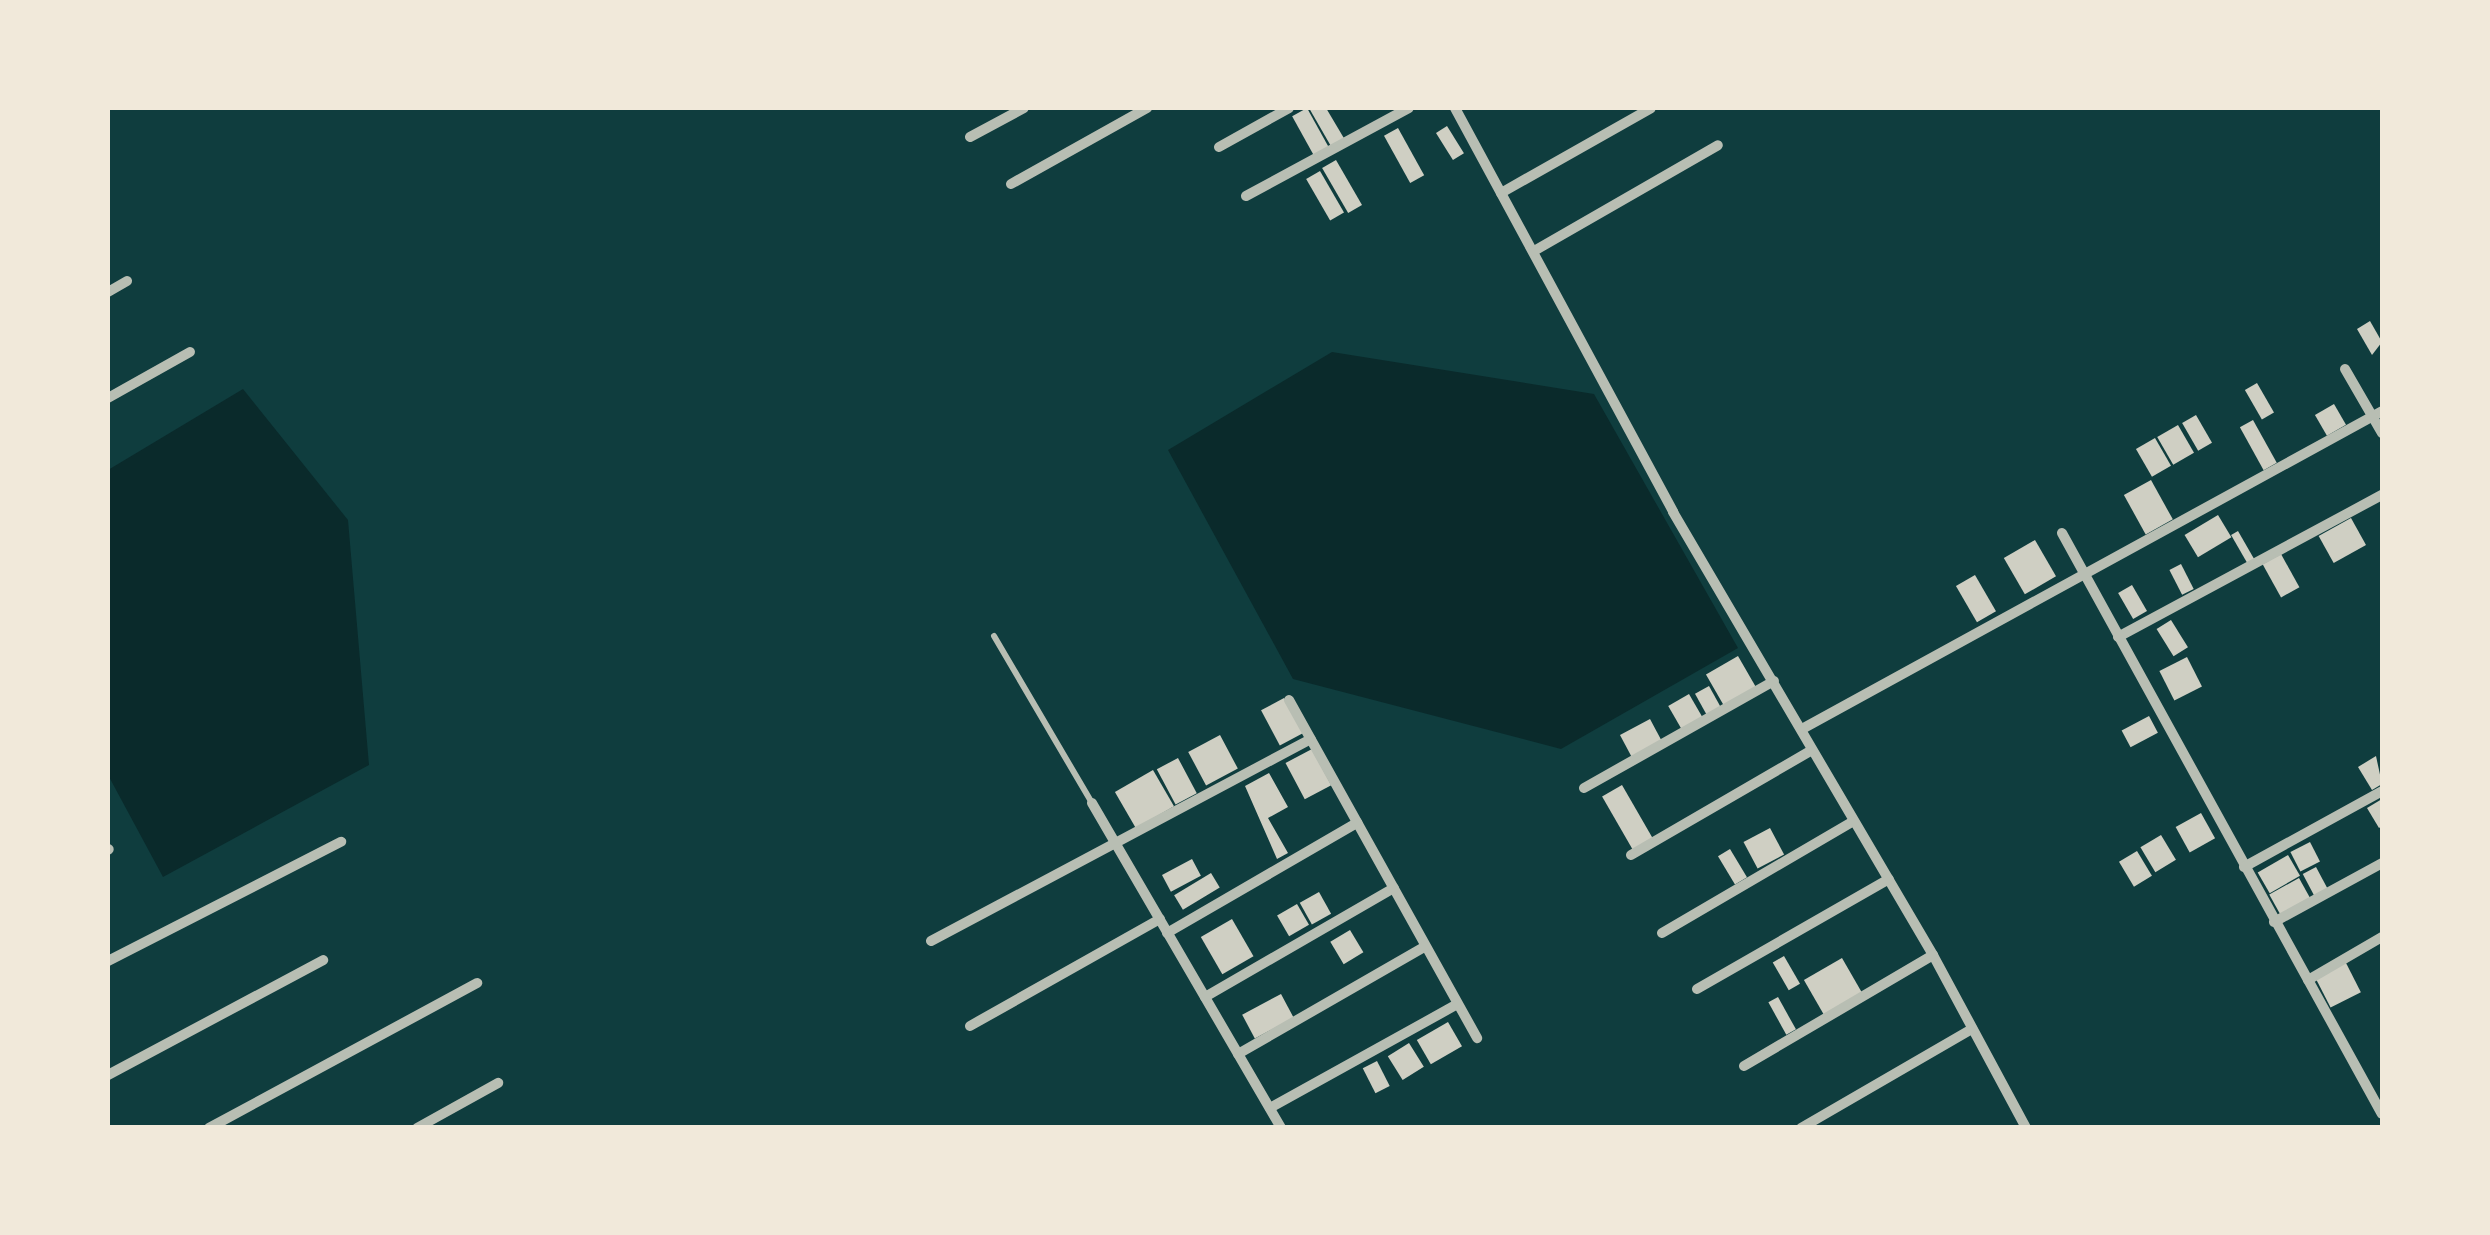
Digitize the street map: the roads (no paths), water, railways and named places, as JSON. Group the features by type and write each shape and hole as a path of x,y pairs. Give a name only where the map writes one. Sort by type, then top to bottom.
{"street":[{"path":"970,137 1024,108"},
{"path":"1011,184 1147,108"},
{"path":"1218,147 1289,108"},
{"path":"1246,196 1410,108"},
{"path":"1455,108 1673,512 1933,954 2026,1128"},
{"path":"1501,193 1651,108"},
{"path":"1534,251 1718,145"},
{"path":"108,292 127,281"},
{"path":"108,398 190,352"},
{"path":"2344,369 2378,414 2382,433"},
{"path":"1802,729 2378,414"},
{"path":"2118,637 2382,494"},
{"path":"2062,532 2382,1114"},
{"path":"1584,788 1774,682"},
{"path":"1289,700 1477,1038"},
{"path":"931,941 1310,740"},
{"path":"1631,856 1812,750"},
{"path":"2244,867 2382,791"},
{"path":"1092,803 1281,1128"},
{"path":"1662,933 1854,821"},
{"path":"1168,933 1356,823"},
{"path":"108,961 341,842"},
{"path":"2274,922 2382,863"},
{"path":"1696,988 1889,879"},
{"path":"1205,997 1394,888"},
{"path":"970,1026 1160,919"},
{"path":"2308,980 2382,937"},
{"path":"1238,1054 1424,947"},
{"path":"1744,1066 1933,954"},
{"path":"108,1075 323,960"},
{"path":"209,1128 476,984"},
{"path":"1270,1108 1456,1005"},
{"path":"1801,1128 1972,1029"},
{"path":"417,1128 498,1082"}],"lane":[{"path":"994,636 1092,803"}],"water":[{"path":"1332,352 1594,394 1738,648 1561,749 1293,679 1168,450"},
{"path":"243,389 348,520 369,765 163,877 108,775 108,470"}]}
